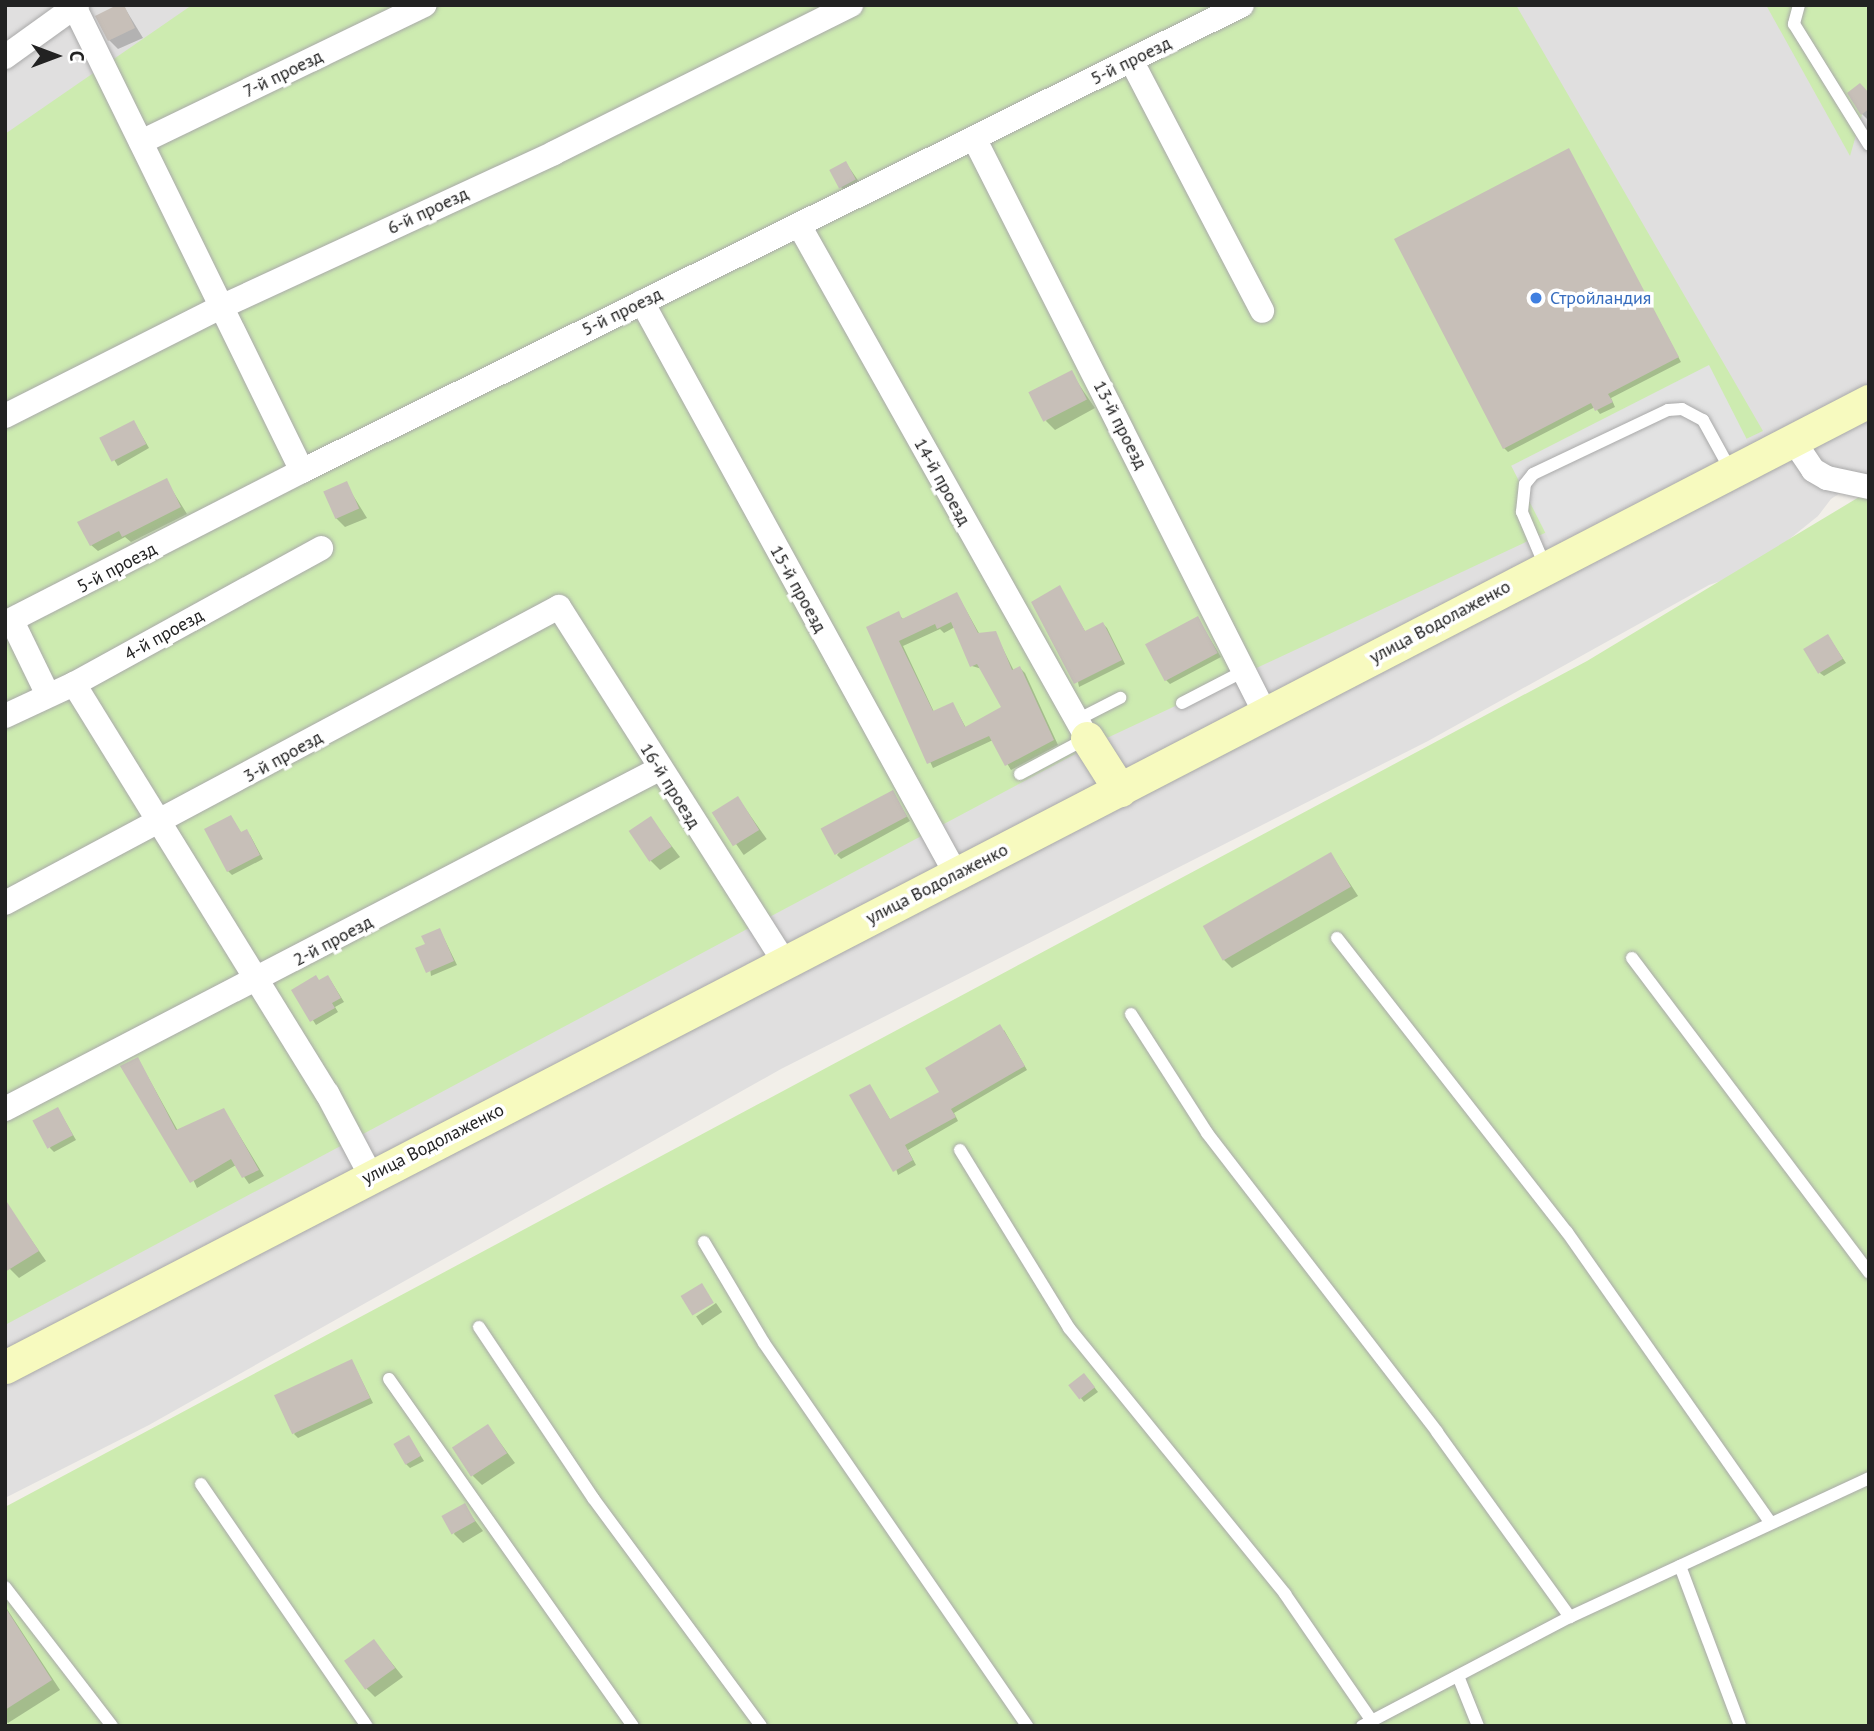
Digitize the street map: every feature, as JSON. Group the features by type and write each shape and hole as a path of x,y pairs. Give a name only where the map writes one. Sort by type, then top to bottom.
{"main road":[{"name":"улица Водолаженко","path":"5,1367 1869,401"},
{"path":"1081,729 1120,790"}],"street":[{"name":"7-й проезд","path":"141,142 425,5"},
{"name":"6-й проезд","path":"5,416 221,307 554,153 851,5"},
{"name":"5-й проезд","path":"9,623 302,471 1242,5"},
{"path":"5,57 76,6 302,471"},
{"path":"1132,60 1262,311"},
{"name":"13-й проезд","path":"974,138 1265,713"},
{"name":"14-й проезд","path":"799,225 1081,729"},
{"name":"15-й проезд","path":"642,302 956,874"},
{"path":"1793,440 1813,470 1827,478 1869,487"},
{"name":"4-й проезд","path":"5,716 74,684 321,548"},
{"name":"16-й проезд","path":"559,607 659,769 785,963"},
{"name":"3-й проезд","path":"5,903 160,824 559,607"},
{"path":"9,623 48,695"},
{"path":"74,684 327,1093 371,1176"},
{"name":"2-й проезд","path":"5,1109 259,981 659,769"}],"lane":[{"path":"1799,5 1794,24 1869,145"},
{"path":"1546,567 1522,512 1525,485 1533,474 1668,410 1682,409 1703,420 1731,471"},
{"path":"1182,703 1244,671"},
{"path":"1020,774 1120,698"},
{"path":"1337,938 1567,1232 1771,1523"},
{"path":"1632,958 1869,1273"},
{"path":"1132,1014 1207,1133 1437,1432 1570,1617"},
{"path":"960,1150 1069,1328 1285,1594 1367,1723 1570,1617 1869,1478"},
{"path":"704,1242 764,1343 1027,1726"},
{"path":"479,1327 593,1498 761,1726"},
{"path":"389,1380 633,1726"},
{"path":"201,1483 367,1726"},
{"path":"1680,1566 1740,1726"},
{"path":"5,1587 112,1726"},
{"path":"1458,1676 1478,1726"}],"shaded area":[{"path":"5,5 1869,5 1869,483 1846,489 1831,499 1818,516 1750,571 1709,585 1428,741 781,1069 149,1425 5,1498"},
{"path":"1709,365 1748,442 1550,542 1511,466"}],"green space":[{"path":"192,5 1516,5 1763,431 1092,745 5,1325 5,134"},
{"path":"1766,5 1869,5 1869,91 1850,156"},
{"path":"1869,491 1869,1726 5,1726 5,1507 1587,661"}],"building":[{"path":"117,5 124,5 135,28 108,41 95,16"},
{"path":"1860,83 1869,93 1869,109 1861,115 1847,93"},
{"name":"Стройландия","path":"1569,148 1679,357 1608,394 1613,402 1595,411 1591,403 1503,449 1394,239"},
{"path":"846,161 856,180 839,188 829,170"},
{"path":"1072,370 1087,399 1043,422 1028,392"},
{"path":"134,420 146,444 112,462 99,438"},
{"path":"167,478 181,507 122,537 119,531 90,546 77,522"},
{"path":"347,481 359,508 335,519 323,492"},
{"path":"1060,585 1085,631 1103,622 1122,660 1074,684 1031,602"},
{"path":"957,592 978,633 996,631 1012,670 1020,666 1054,740 1005,766 989,736 927,764 866,627 899,611 902,619","holes":["951,622 970,667 977,664 1001,707 965,727 953,702 933,711 899,641 935,624 937,629"]},
{"path":"1198,616 1218,653 1165,681 1145,644"},
{"path":"1828,634 1843,659 1818,674 1803,649"},
{"path":"893,790 907,816 835,855 821,828"},
{"path":"738,796 759,830 733,846 712,812"},
{"path":"231,815 241,832 247,829 260,855 227,872 204,829"},
{"path":"651,816 672,847 649,862 629,831"},
{"path":"1331,852 1351,887 1223,961 1203,926"},
{"path":"440,928 454,961 426,973 415,948 425,944 421,936"},
{"path":"316,975 319,980 328,975 341,998 332,1003 335,1008 310,1022 291,990"},
{"path":"1000,1024 1025,1066 951,1109 956,1117 905,1145 913,1160 893,1172 849,1095 870,1084 890,1119 939,1092 925,1068"},
{"path":"138,1057 176,1130 224,1108 259,1170 242,1178 231,1159 190,1183 120,1066"},
{"path":"58,1107 73,1135 47,1149 32,1121"},
{"path":"5,1199 39,1251 5,1272"},
{"path":"702,1283 714,1303 692,1316 681,1296"},
{"path":"352,1359 370,1398 292,1434 274,1395"},
{"path":"1084,1373 1095,1387 1079,1399 1068,1385"},
{"path":"488,1424 507,1453 471,1477 452,1447"},
{"path":"409,1435 421,1456 405,1465 393,1444"},
{"path":"465,1503 475,1521 452,1534 441,1516"},
{"path":"5,1607 52,1680 5,1710"},
{"path":"374,1639 395,1668 365,1690 344,1661"}],"place":[{"name":"Стройландия","path":"1536,298"}]}
